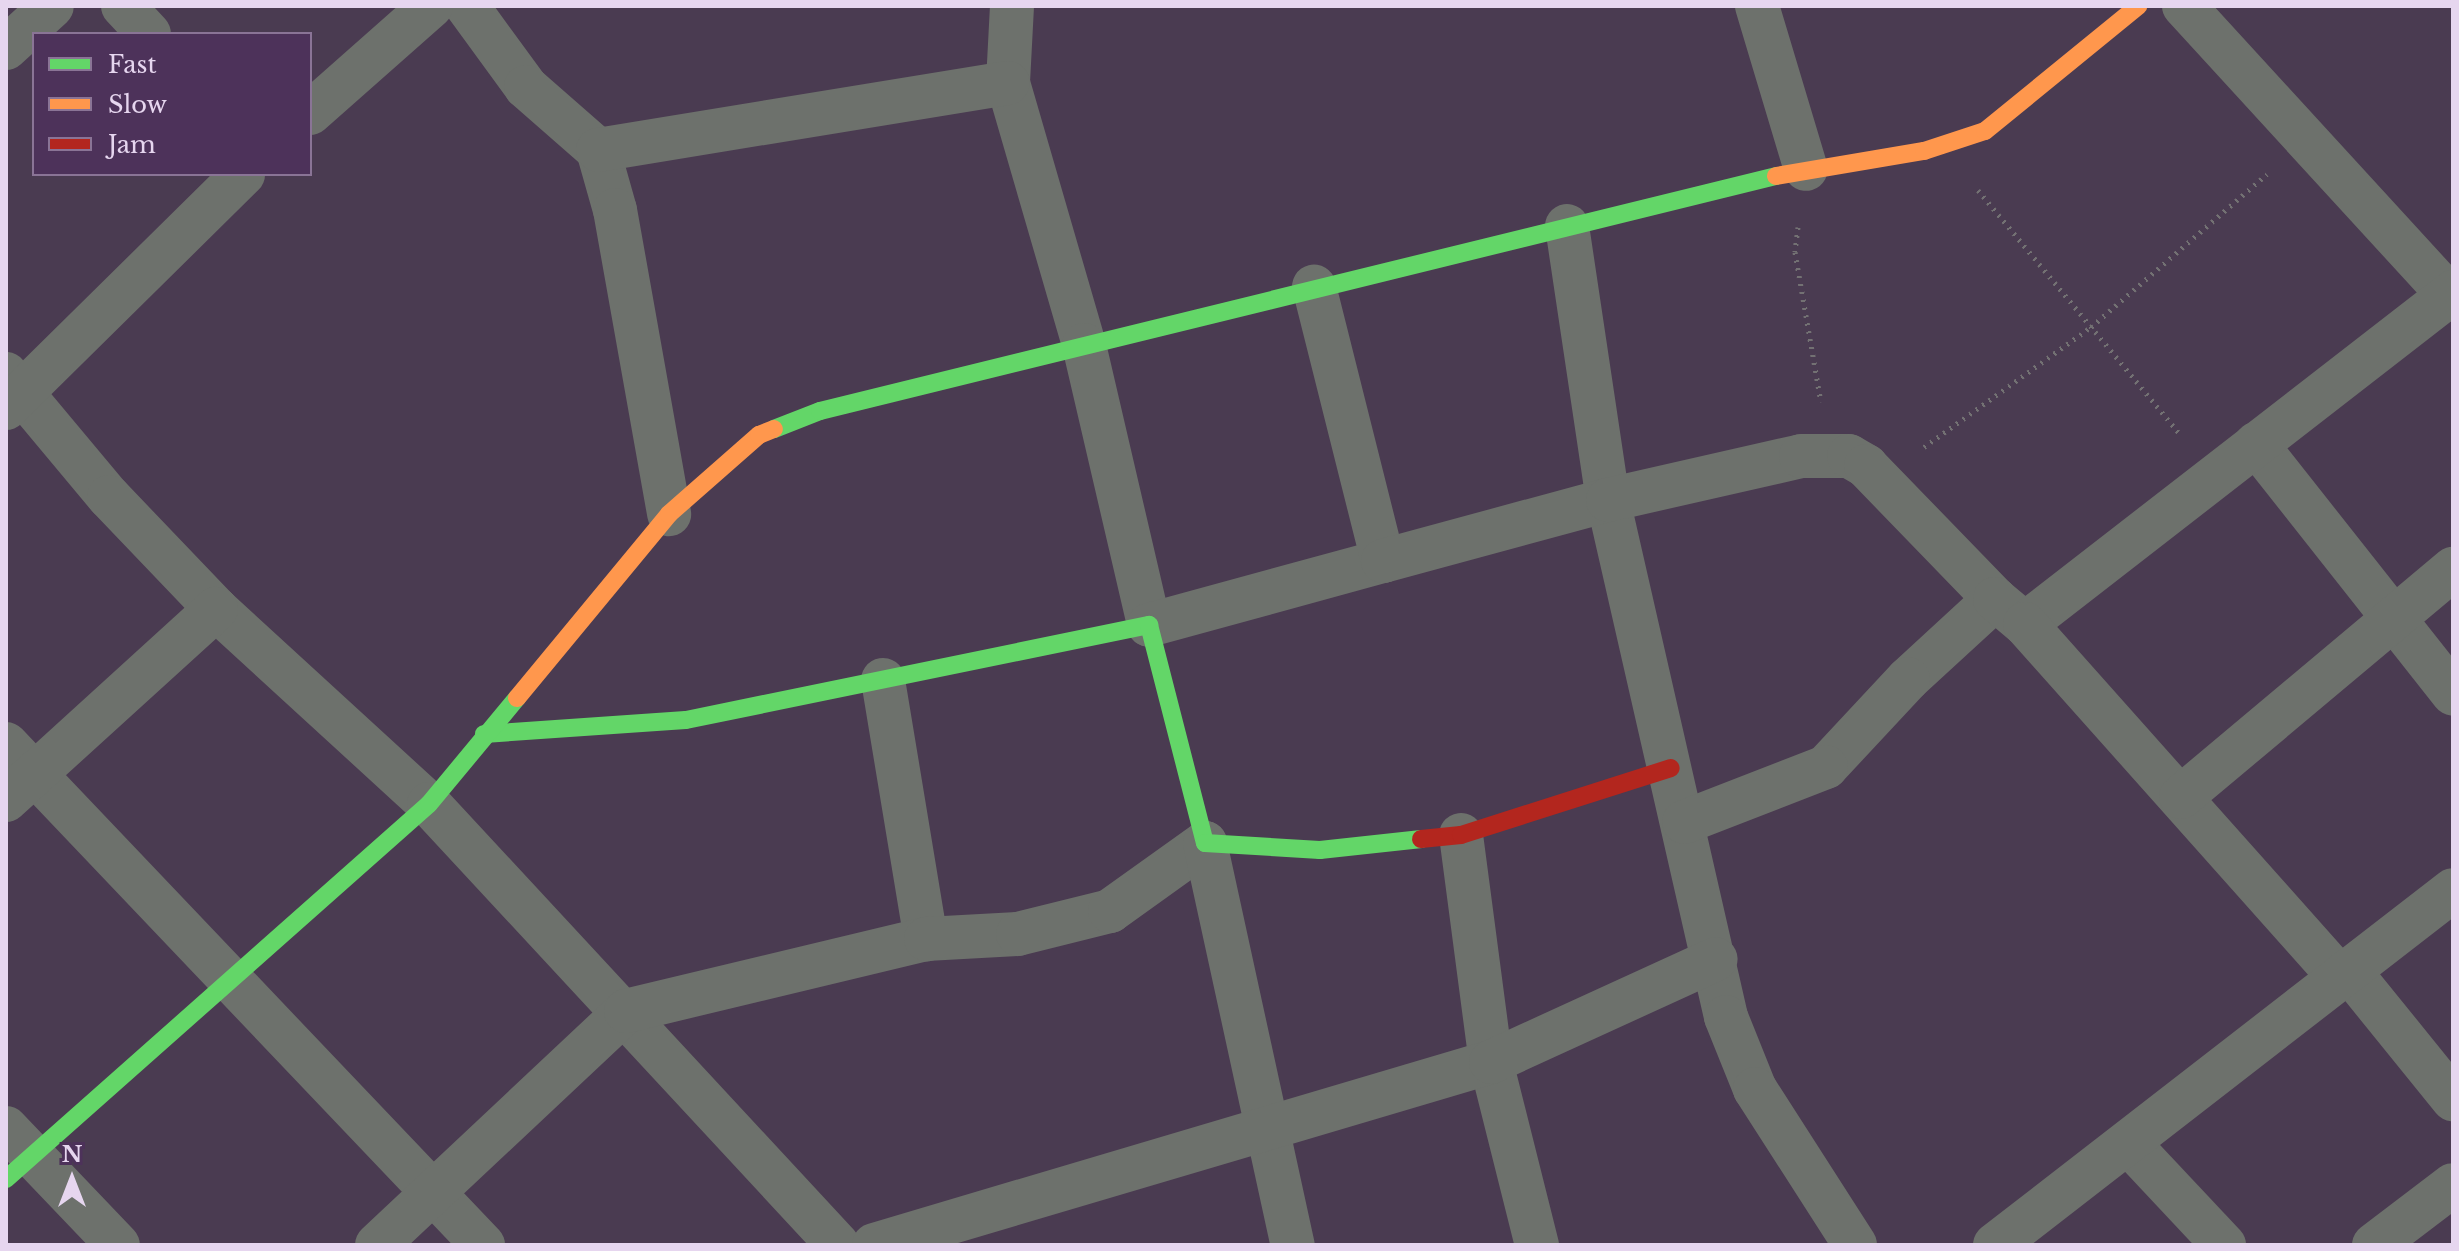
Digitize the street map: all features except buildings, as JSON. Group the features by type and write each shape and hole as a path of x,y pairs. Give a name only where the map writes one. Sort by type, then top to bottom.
{"street":[{"path":"6,48 52,6"},
{"path":"123,6 147,32"},
{"path":"312,111 431,6"},
{"path":"467,6 526,87 598,150 615,210 669,514"},
{"path":"1012,6 1008,83 1084,345 1149,625 1205,843 1293,1245"},
{"path":"1757,6 1806,169"},
{"path":"118,1245 15,1154 232,979 429,804 669,514 759,435 820,411 1314,287 1806,169 1941,145 1985,131 2138,6"},
{"path":"1684,822 1826,767 1908,679 2215,475 2452,296 2184,6"},
{"path":"598,150 1008,83"},
{"path":"241,176 11,391 216,609 429,804 626,1011 838,1245"},
{"path":"1567,226 1608,500 1716,959 1726,1017 1755,1089 1855,1245"},
{"path":"1314,287 1383,561"},
{"path":"2256,444 2453,693"},
{"path":"484,734 686,720 883,680 1149,625 1608,500 1801,456 1849,456 1876,476 2010,612 2346,976 2453,1099"},
{"path":"2181,797 2453,569"},
{"path":"216,609 16,772 232,979 483,1245"},
{"path":"883,680 926,939"},
{"path":"377,1245 626,1011 926,939 1018,934 1110,911 1205,843 1320,850 1461,835 1671,768"},
{"path":"1461,835 1491,1062 1537,1245"},
{"path":"1995,1245 2346,976 2453,890"},
{"path":"874,1245 1491,1062 1716,959"},
{"path":"2129,1144 2224,1245"},
{"path":"2374,1245 2453,1185"}],"path":[{"path":"1876,476 2091,327 2306,139"},
{"path":"1941,145 2215,475"},
{"path":"1806,169 1795,252 1831,454"}],"traffic: fast":[{"path":"774,429 820,411 1776,176"},
{"path":"484,734 686,720 1149,625 1205,843 1320,850 1421,839"},
{"path":"6,1179 429,804 517,698"}],"traffic: slow":[{"path":"1776,176 1924,151 1985,131 2138,6"},
{"path":"517,698 669,514 759,435 774,429"}],"traffic: jam":[{"path":"1421,839 1461,835 1671,768"}]}
